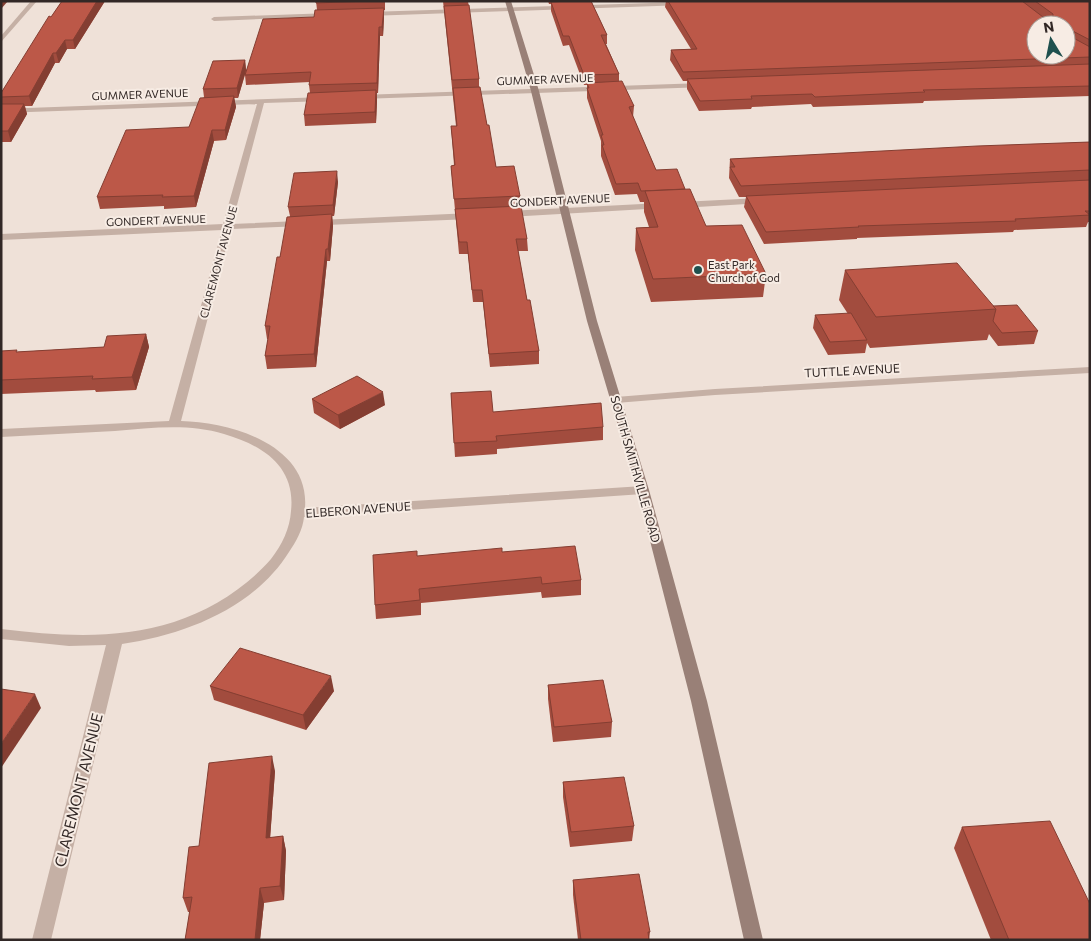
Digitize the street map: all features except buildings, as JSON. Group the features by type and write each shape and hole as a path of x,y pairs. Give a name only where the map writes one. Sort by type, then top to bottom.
{"main road":[{"name":"SOUTH SMITHVILLE ROAD","path":"509,5 535,91 592,320 643,490 699,701 754,940"}],"street":[{"path":"1,40 34,1"},
{"path":"365,14 509,5 691,4"},
{"path":"214,19 335,15"},
{"name":"GUMMER AVENUE","path":"351,98 716,84"},
{"name":"GUMMER AVENUE","path":"1,111 331,98"},
{"name":"CLAREMONT AVENUE","path":"174,424 262,101"},
{"name":"GONDERT AVENUE","path":"1,237 227,228 769,201"},
{"name":"TUTTLE AVENUE","path":"616,400 715,392 1090,370"},
{"name":"ELBERON AVENUE","path":"1,433 174,424 226,431 259,443 279,457 291,471 298,489 299,513 643,490"},
{"path":"1,634 76,642 144,636 181,625 216,610 253,585 280,556 295,531 299,513"},
{"name":"CLAREMONT AVENUE","path":"41,940 115,640"}],"place":[{"name":"East Park Church of God","path":"698,270"}]}
